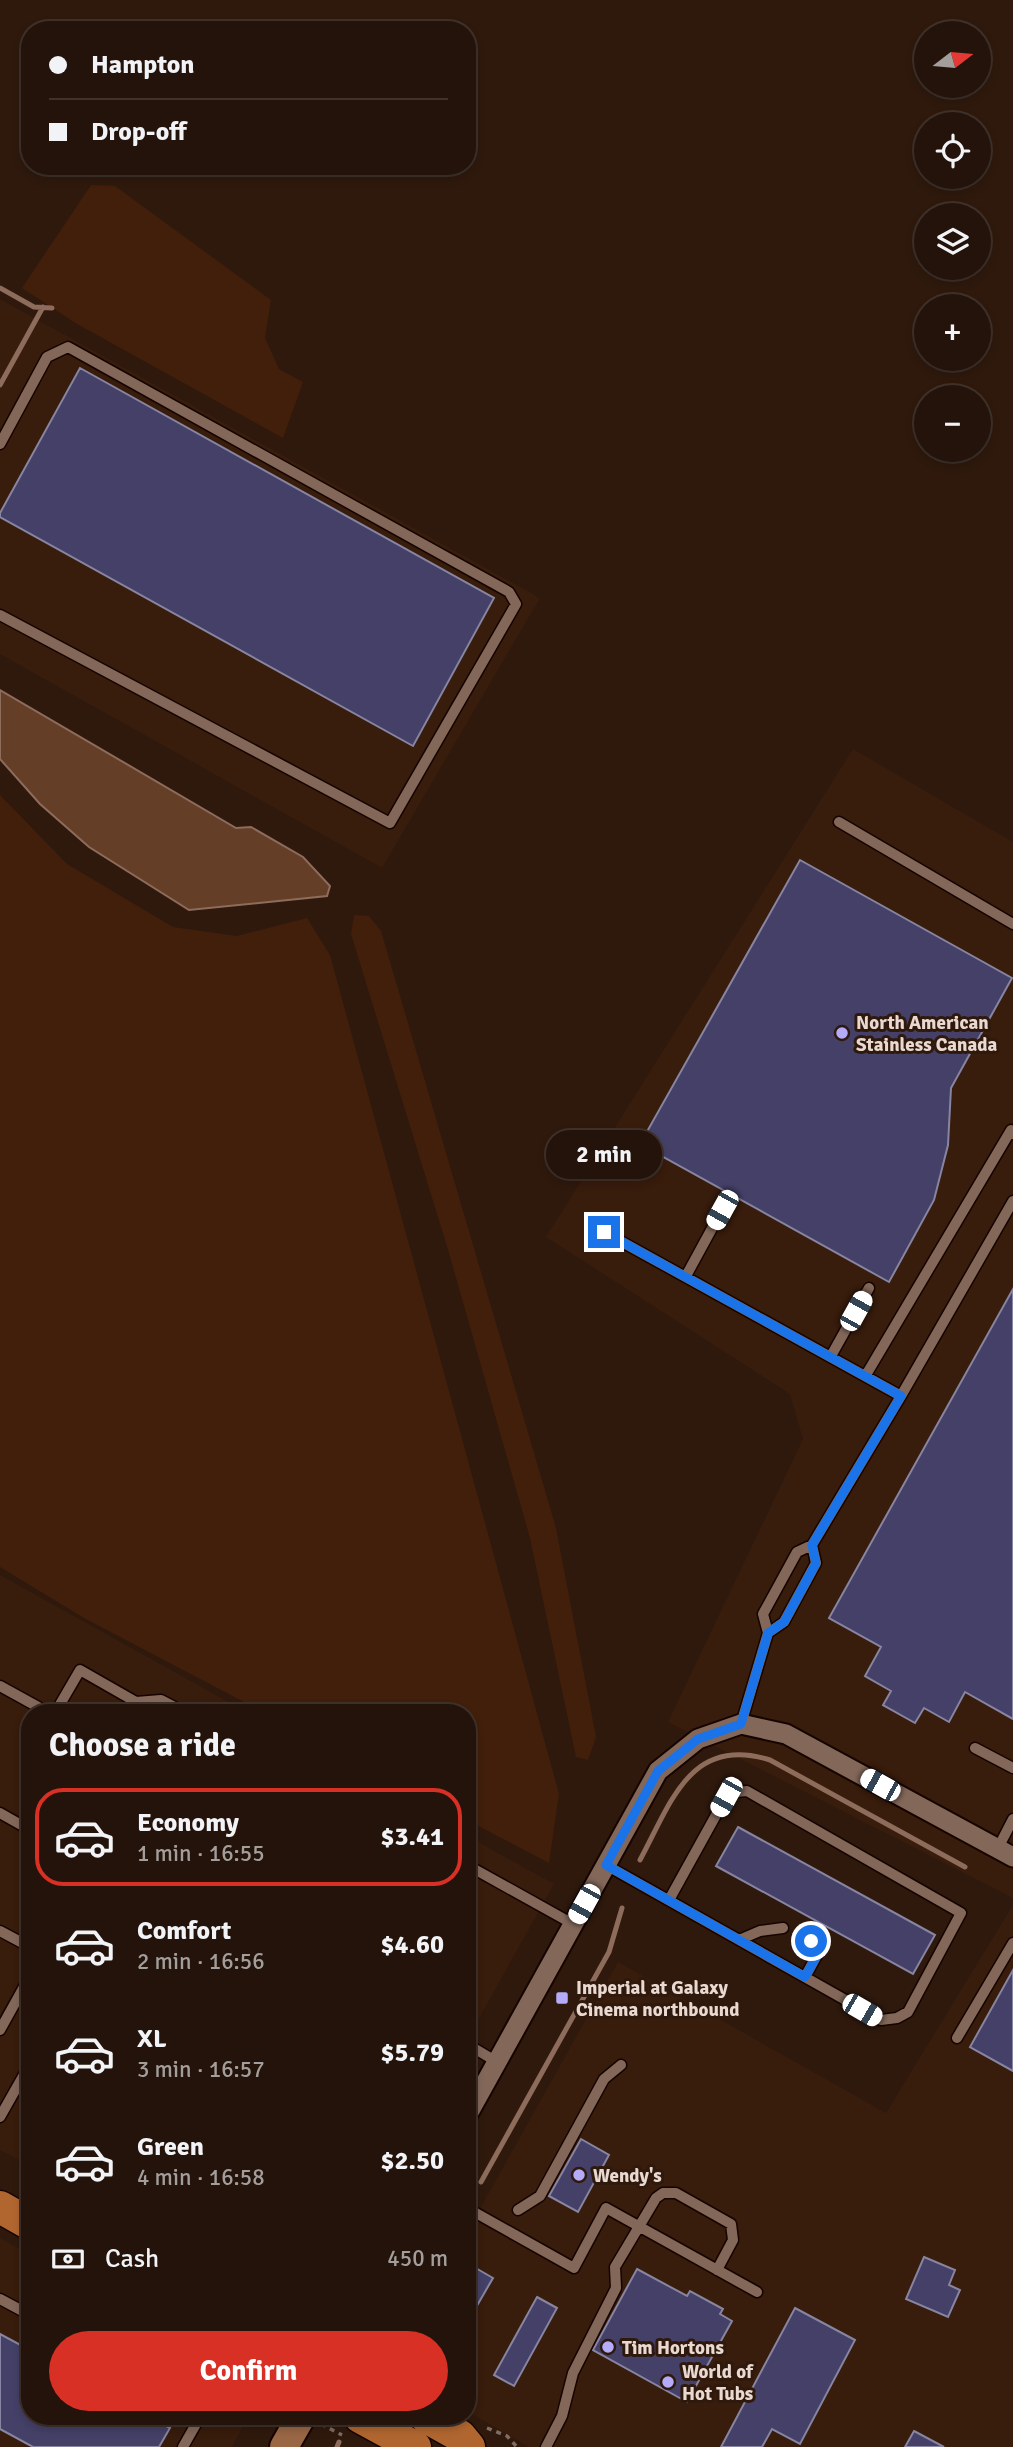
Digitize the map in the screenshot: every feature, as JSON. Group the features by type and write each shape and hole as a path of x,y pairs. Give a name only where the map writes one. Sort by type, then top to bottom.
{"main road":[{"path":"0,2207 21,2219"},
{"path":"441,2425 460,2435 478,2437"},
{"path":"356,2429 415,2447"}],"street":[{"path":"476,2100 658,1771 698,1739 741,1724 786,1734 1005,1852"},
{"path":"284,2447 303,2425"}],"lane":[{"path":"0,444 47,358 68,347 509,593 516,604 390,824 0,615"},
{"path":"839,822 1013,924"},
{"path":"866,1376 1012,1130"},
{"path":"741,1724 768,1633 763,1614 797,1552 812,1545 1013,1201"},
{"path":"686,1276 722,1210"},
{"path":"604,1232 901,1396"},
{"path":"831,1356 869,1288"},
{"path":"768,1633 784,1622 816,1563 812,1545"},
{"path":"60,1704 79,1670 136,1702 161,1700 169,1704"},
{"path":"0,1686 33,1704"},
{"path":"975,1748 1013,1768"},
{"path":"606,1865 881,2020 897,2018 908,2012 961,1913 747,1791 726,1797 669,1900"},
{"path":"0,1814 21,1825"},
{"path":"1005,1852 1013,1819"},
{"path":"476,1870 573,1924"},
{"path":"739,1940 760,1931 783,1928"},
{"path":"0,1931 21,1942"},
{"path":"805,1977 822,1946 811,1941"},
{"path":"957,2038 1013,1943"},
{"path":"0,2030 21,1992"},
{"path":"476,2049 498,2062"},
{"path":"518,2210 540,2196 604,2079 621,2065"},
{"path":"0,2117 21,2080"},
{"path":"546,2447 562,2416 573,2373 616,2288 615,2267 656,2198 663,2193 676,2193 731,2224 733,2240 717,2270"},
{"path":"476,2213 573,2268 606,2208 757,2292"},
{"path":"0,2299 21,2310"},
{"path":"183,2447 195,2425"}],"path":[{"path":"337,2425 356,2429"},
{"path":"478,2437 508,2436 517,2447"}],"shaded area":[{"path":"91,185 115,186 271,300 265,338 279,369 303,382 283,438 77,324 22,288"},
{"path":"0,299 540,598 382,868 0,654"},
{"path":"0,690 236,828 251,827 303,857 330,886 327,896 189,910 89,847 40,804 0,759"},
{"path":"853,749 1013,842 1013,1898 668,1722 803,1439 790,1394 546,1237"},
{"path":"0,795 67,864 173,927 237,936 307,918 330,955 559,1794 549,1863 476,1825 476,1704 248,1704 84,1618 0,1567"},
{"path":"354,915 369,916 381,931 556,1528 596,1737 588,1760 576,1757 530,1538 449,1253 351,934"},
{"path":"0,1575 232,1704 21,1704 21,2161 0,2150"},
{"path":"476,1841 554,1884 476,2024"},
{"path":"1013,1905 1013,2447 529,2447 476,2416 476,2216 618,1962 886,2113"},
{"path":"0,2238 21,2250 21,2425 244,2425 232,2447 0,2447"}],"building":[{"path":"80,368 494,598 413,746 0,517"},
{"name":"North American Stainless Canada","path":"800,860 1012,978 951,1088 948,1145 934,1200 889,1282 640,1144"},
{"path":"1013,1289 1013,1719 965,1692 949,1722 924,1708 915,1723 883,1705 891,1691 865,1676 881,1647 829,1618"},
{"path":"738,1827 935,1935 913,1974 716,1866"},
{"path":"1013,1970 1013,2071 970,2047"},
{"name":"Wendy's","path":"581,2139 609,2155 578,2212 549,2196"},
{"path":"924,2257 955,2270 949,2285 960,2290 948,2317 906,2299"},
{"path":"476,2268 493,2278 476,2307"},
{"path":"637,2269 687,2296 690,2291 723,2309 720,2314 732,2321 687,2402 593,2350"},
{"path":"537,2297 557,2308 514,2386 494,2375"},
{"path":"795,2308 855,2340 800,2444 772,2429 762,2447 721,2447"},
{"path":"0,2334 21,2345 21,2425 165,2425 170,2428 159,2447 33,2447 0,2429"},
{"path":"914,2431 944,2447 905,2447"}],"waterway":[{"path":"0,288 34,307 52,308"},
{"path":"0,385 43,307"},
{"path":"640,1860 662,1817 687,1779 702,1766 720,1757 743,1755 770,1760 965,1867"},
{"path":"481,2182 609,1952 622,1908"},
{"path":"337,2447 339,2442"}],"place":[{"name":"North American Stainless Canada","path":"842,1033"},
{"name":"Imperial at Galaxy Cinema northbound","path":"562,1998"},
{"name":"Wendy's","path":"579,2175"},
{"name":"Tim Hortons","path":"608,2347"},
{"name":"World of Hot Tubs","path":"668,2382"}],"route":[{"path":"604,1232 901,1396 812,1545 816,1563 784,1622 768,1633 741,1724 698,1739 658,1771 606,1865 805,1977 822,1946 811,1941"}]}
